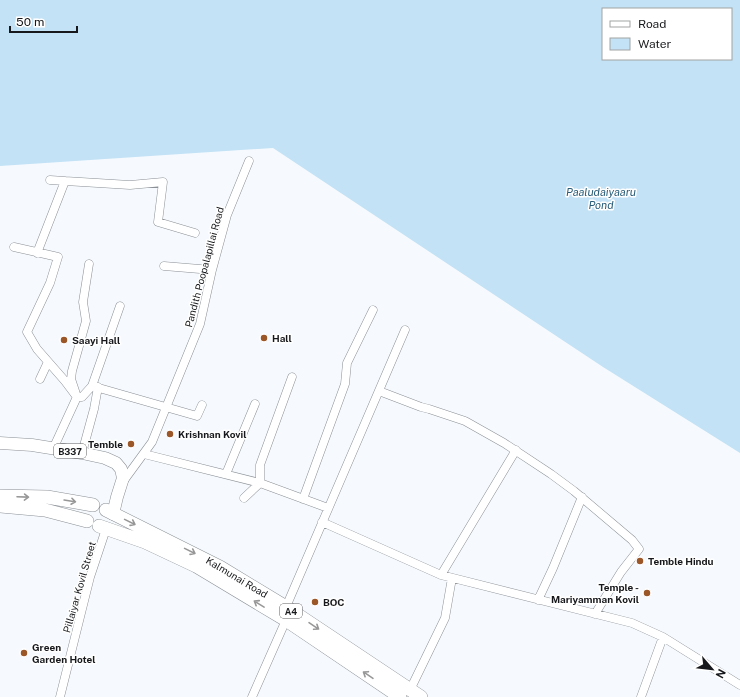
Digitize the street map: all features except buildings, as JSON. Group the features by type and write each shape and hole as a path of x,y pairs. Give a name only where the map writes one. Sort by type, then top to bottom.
{"highway":[{"name":"A4","path":"0,496 47,497 104,509"},
{"name":"A4","path":"0,506 46,510 97,526"},
{"path":"104,509 107,516 106,520 97,526 86,512 104,509"},
{"name":"Kalmunai Road","path":"104,509 220,567 286,607 405,693"},
{"name":"Kalmunai Road","path":"97,526 145,542 196,566 405,693 421,697"}],"main road":[{"name":"B337","path":"0,443 32,445 82,453 112,461 118,465 123,475 121,486 104,509"}],"street":[{"name":"Pandith Poopalapillai Road","path":"121,486 152,442 200,324 212,270 227,216 249,161"},
{"path":"50,180 130,185 163,182 158,222 195,233"},
{"path":"36,253 65,181"},
{"path":"14,247 58,257 50,283 27,332 37,349 77,397"},
{"path":"53,449 77,397 71,379 86,321 83,302 89,264"},
{"path":"164,266 212,270"},
{"path":"82,453 94,409 95,387 120,306"},
{"path":"303,499 344,384 346,363 373,310"},
{"path":"286,607 405,330"},
{"path":"40,379 48,362"},
{"path":"244,498 260,482 260,465 292,377"},
{"path":"77,397 82,397 95,387"},
{"path":"95,387 196,416 202,405"},
{"path":"379,391 421,407 465,421 516,450 582,497 632,540 639,549 621,572 595,614"},
{"path":"226,474 255,404"},
{"path":"441,575 516,450"},
{"path":"144,454 260,482 328,508"},
{"path":"538,600 553,568 582,497"},
{"path":"322,522 441,575 632,624 663,636 740,685"},
{"name":"Pillaiyar Kovil Street","path":"60,697 90,577 97,526"},
{"path":"405,693 444,618 452,578"},
{"path":"252,697 286,620"},
{"path":"641,697 663,636"}],"water":[{"name":"Paaludaiyaaru Pond","path":"0,0 740,0 740,453 603,367 273,148 0,166"}],"place":[{"name":"Hall","path":"264,338"},
{"name":"Saayi Hall","path":"64,340"},
{"name":"Krishnan Kovil","path":"170,434"},
{"name":"Temble","path":"131,444"},
{"name":"Temble Hindu","path":"640,561"},
{"name":"Temple - Mariyamman Kovil","path":"647,593"},
{"name":"BOC","path":"315,602"},
{"name":"Green Garden Hotel","path":"24,653"}]}
